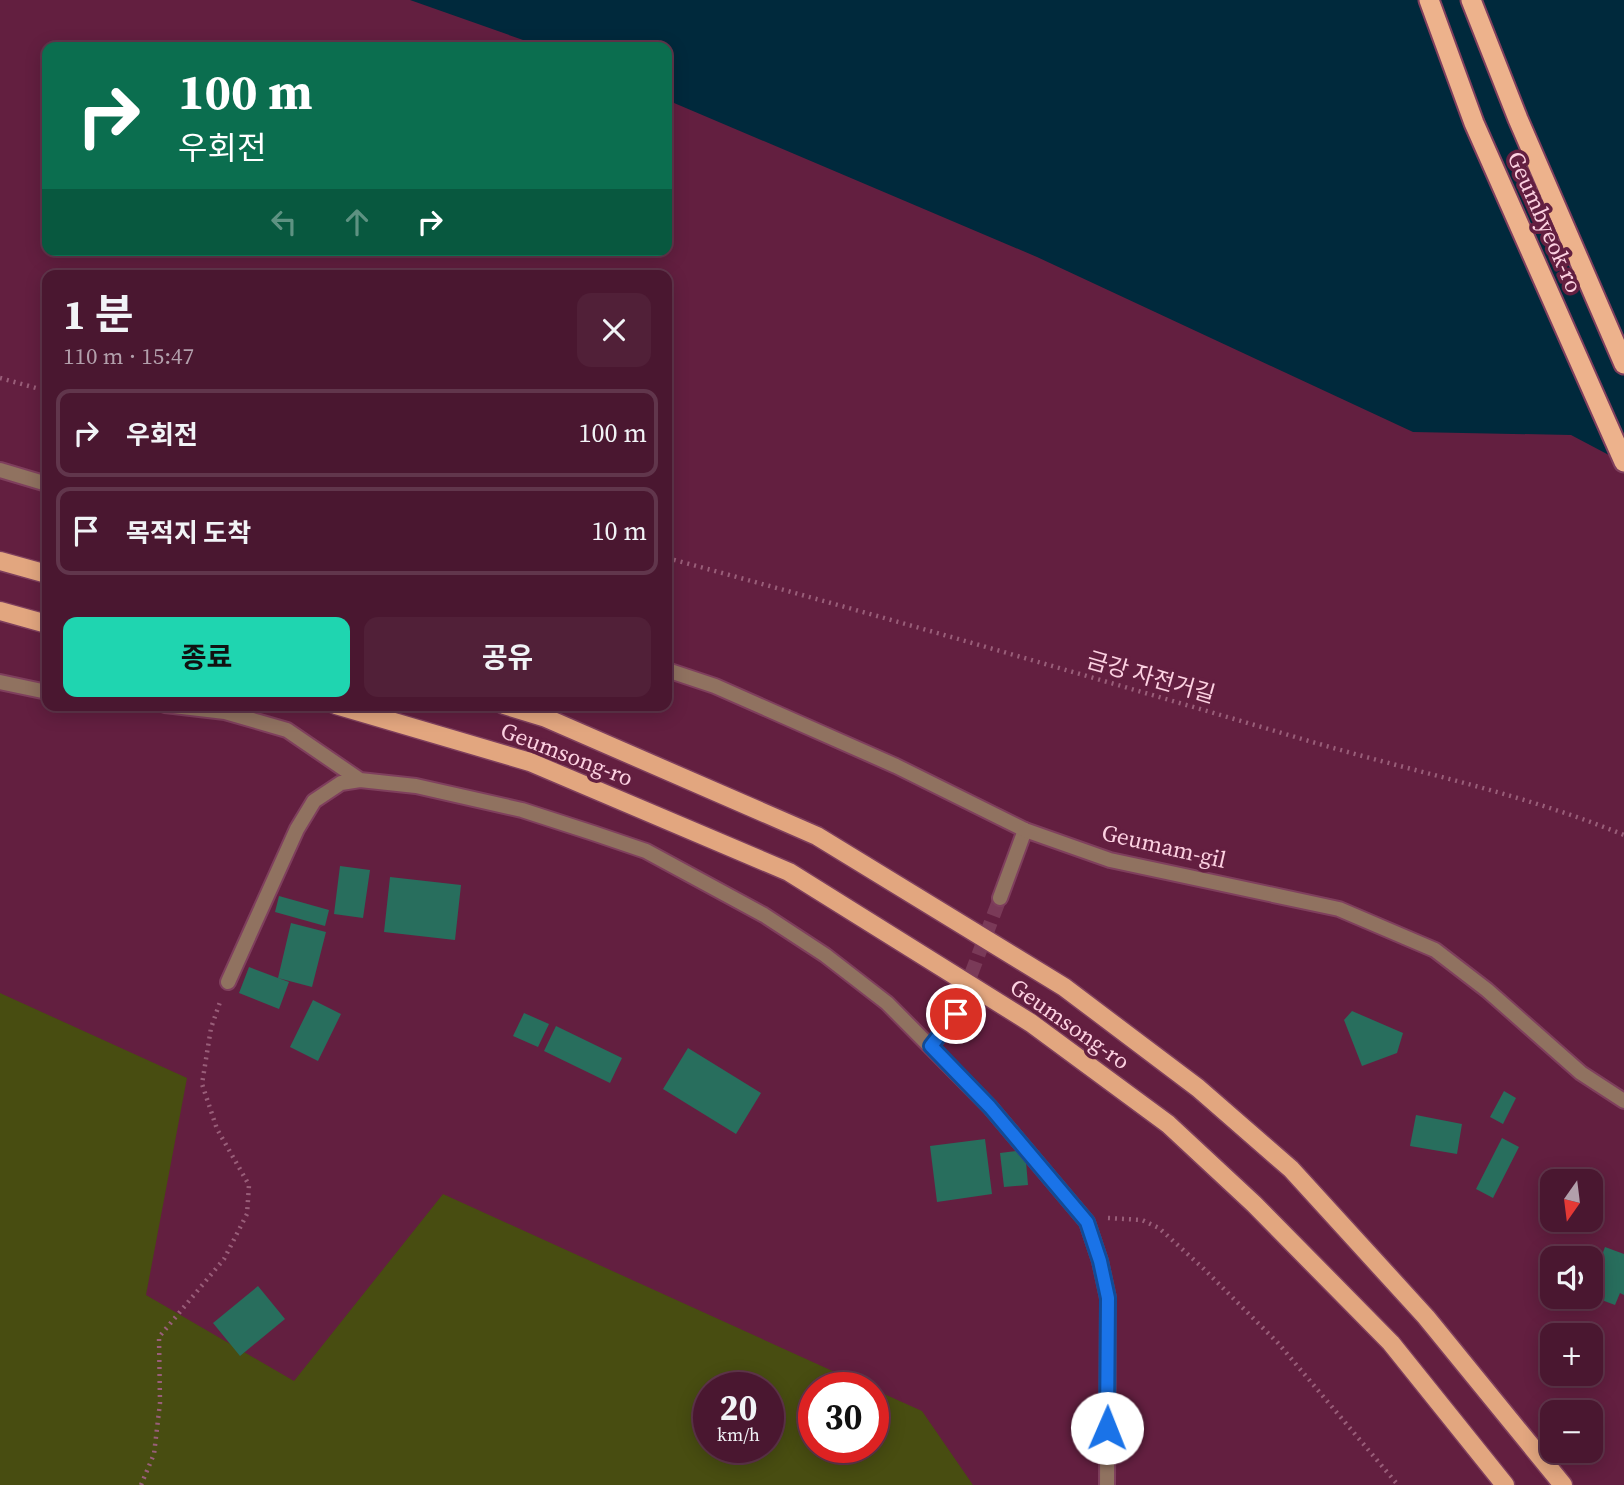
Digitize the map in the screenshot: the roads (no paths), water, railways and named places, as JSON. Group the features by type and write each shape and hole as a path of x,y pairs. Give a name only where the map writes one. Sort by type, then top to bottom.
{"highway":[{"name":"Geumbyeok-ro","path":"1429,0 1474,123 1624,462"},
{"name":"Geumbyeok-ro","path":"1471,0 1518,119 1624,364"}],"main road":[{"path":"0,561 42,573"},
{"path":"0,611 42,623"},
{"name":"Geumsong-ro","path":"356,711 530,762 789,872 1031,1023 1168,1124 1254,1204 1391,1343 1505,1485"},
{"name":"Geumsong-ro","path":"523,711 546,718 817,836 1064,987 1198,1088 1291,1168 1426,1317 1563,1485"}],"street":[{"path":"0,470 42,483"},
{"name":"Geumam-gil","path":"672,672 715,687 884,761 1024,830 1110,860 1339,909 1435,950 1487,990 1581,1073 1624,1101"},
{"path":"0,682 42,691"},
{"path":"216,711 287,730 360,780"},
{"path":"228,982 297,829 314,801 341,783 360,780 416,786 523,810 646,851 764,915 825,955 887,1003 1035,1157 1087,1222 1100,1261 1108,1298 1107,1485"},
{"path":"1000,898 1024,830"},
{"path":"931,1046 956,1014"}],"water":[{"path":"410,0 1624,0 1624,463 1571,435 1413,432 1037,257 672,102 672,42 529,42"}],"tunnel":[{"path":"956,1014 1000,898"}]}
